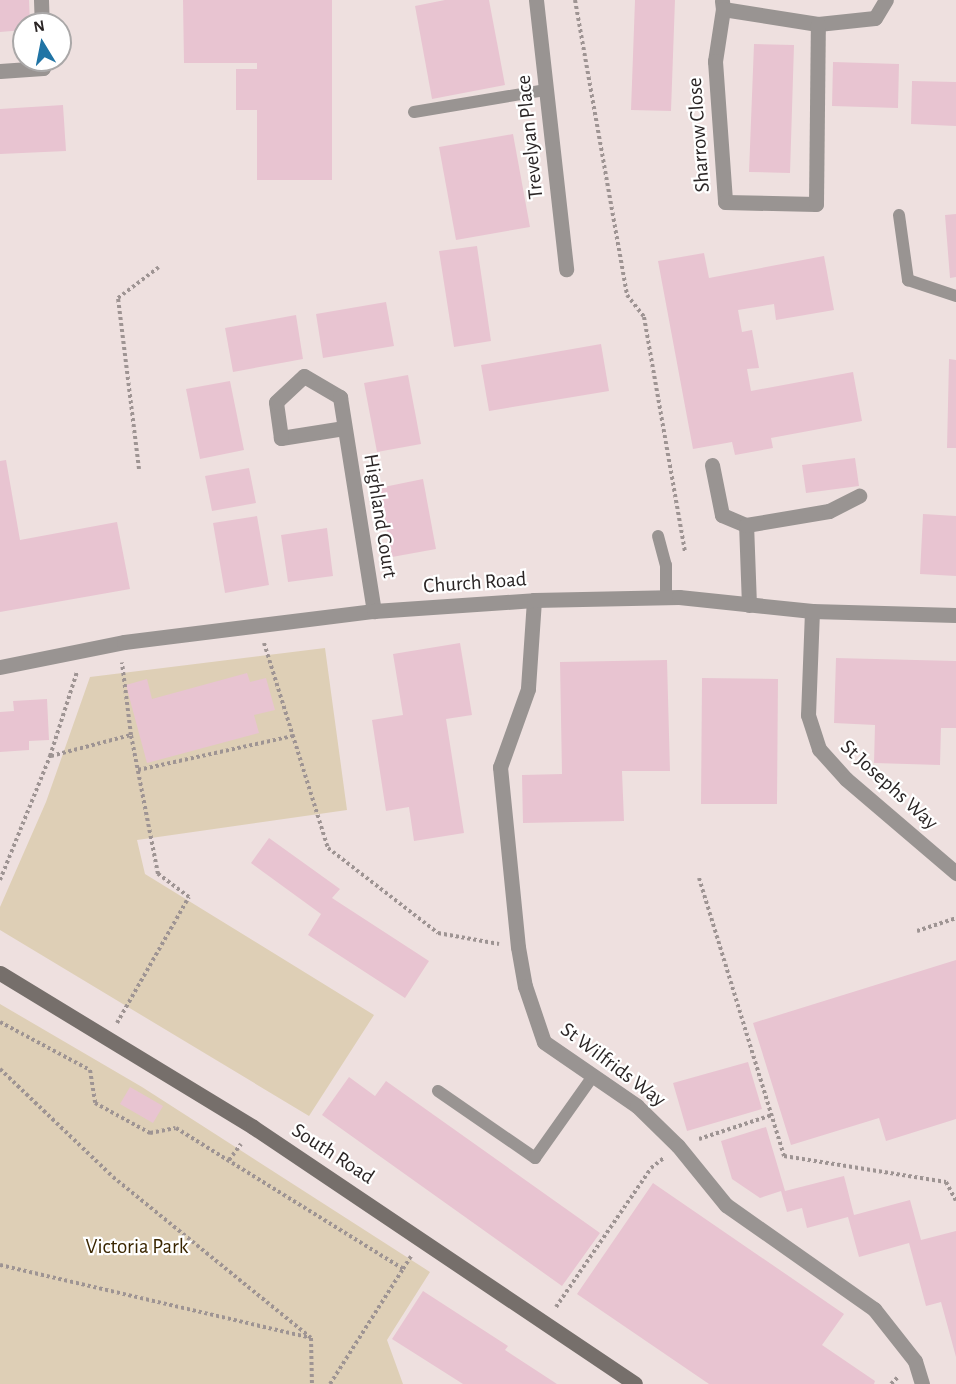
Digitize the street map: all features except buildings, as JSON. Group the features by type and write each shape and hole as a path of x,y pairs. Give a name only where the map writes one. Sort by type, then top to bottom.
{"main road":[{"name":"South Road","path":"0,973 108,1037 422,1237 635,1384"}],"street":[{"name":"Trevelyan Place","path":"536,0 566,268"},
{"name":"Sharrow Close","path":"818,24 816,204 725,202 716,61 722,4 818,24 875,18 886,0"},
{"name":"Highland Court","path":"344,428 281,438 276,402 304,376 340,398 374,611"},
{"path":"712,465 722,515 746,525 829,511 859,496"},
{"path":"746,525 749,605"},
{"name":"Church Road","path":"0,667 94,646 374,611 534,600 666,598 812,611 956,615"},
{"name":"St Wilfrids Way","path":"534,600 528,689 500,767 518,947 525,986 544,1042 637,1106 678,1146 726,1206 874,1309 915,1361 922,1384"},
{"name":"St Josephs Way","path":"812,611 808,715 819,749 846,779 956,873"}],"lane":[{"path":"414,112 546,90"},
{"path":"899,215 908,280 956,296"},
{"path":"657,536 666,565 666,598"},
{"path":"438,1091 536,1158 593,1076"}],"path":[{"path":"575,0 627,295 644,317 685,556"},
{"path":"139,469 118,298 159,267"},
{"path":"259,626 328,848 438,933 518,947"},
{"path":"108,1037 189,897 158,874 131,735 122,663"},
{"path":"0,880 50,756 78,671"},
{"path":"50,756 131,735"},
{"path":"138,770 293,736"},
{"path":"699,878 784,1156 946,1182 956,1202"},
{"path":"917,931 956,918"},
{"path":"0,1022 90,1070 95,1103 150,1133 176,1128 403,1269"},
{"path":"0,1069 113,1177 312,1338"},
{"path":"546,1322 651,1168 678,1146 772,1115"},
{"path":"330,1384 422,1237"},
{"path":"0,1265 312,1338"},
{"path":"312,1338 312,1384"}],"green space":[{"path":"325,648 347,810 137,840 145,874 374,1015 309,1116 0,930 0,907 46,802 90,677"},
{"name":"Victoria Park","path":"0,1004 142,1087 430,1272 387,1340 403,1384 0,1384"}]}
